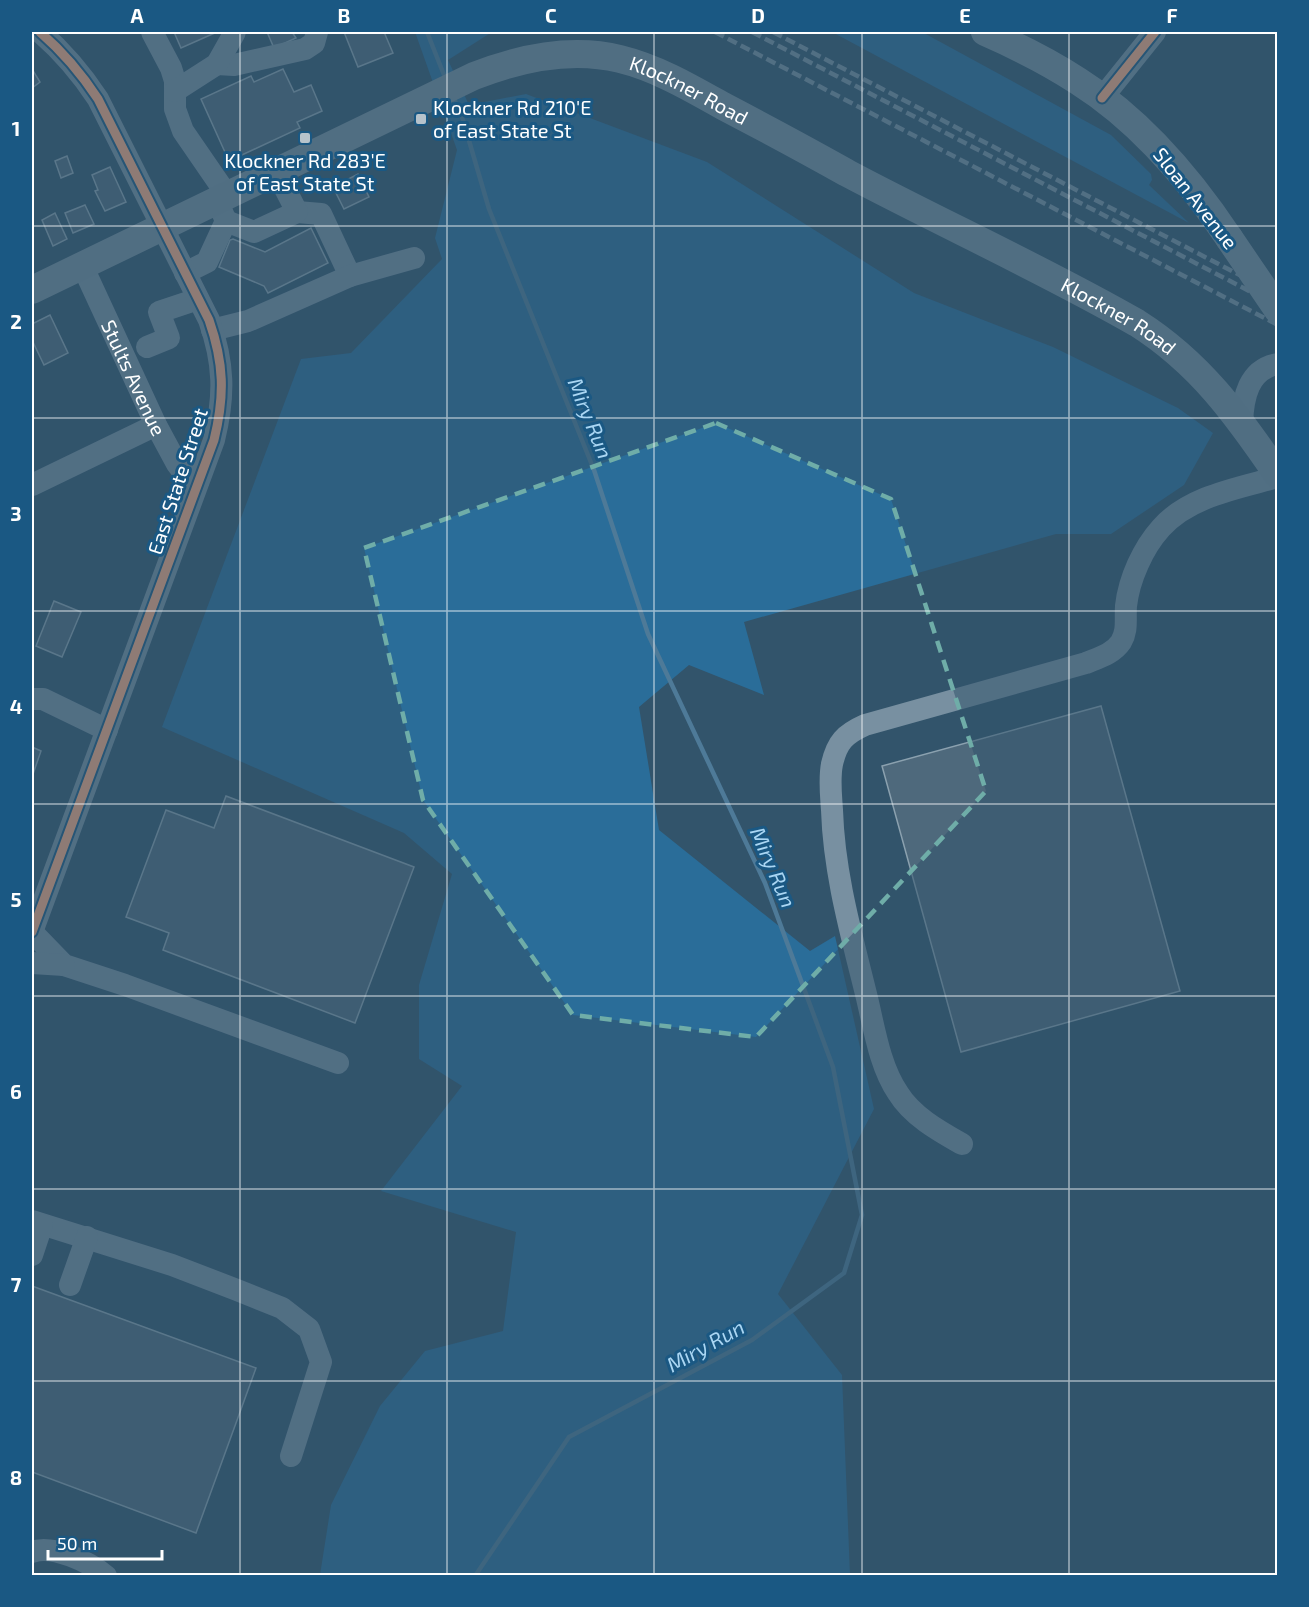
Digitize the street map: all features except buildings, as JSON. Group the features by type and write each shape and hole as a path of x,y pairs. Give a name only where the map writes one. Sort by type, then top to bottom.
{"main road":[{"name":"Sloan Avenue","path":"985,32 1039,58 1079,81 1135,125 1190,184 1278,310"},
{"name":"Klockner Road","path":"32,290 162,226 224,205 276,171 474,76 532,57 560,54 621,59 679,82 865,182 1137,323 1189,362 1221,396 1278,476"}],"street":[{"path":"152,32 171,68 176,91 175,109 183,131 224,205 254,232 297,212 321,214 350,276"},
{"path":"176,91 217,64 235,32"},
{"path":"217,64 234,64 305,49 314,43 317,32"},
{"path":"1102,98 1155,32"},
{"name":"East State Street","path":"32,932 214,440 220,414 222,390 221,366 212,330 198,299 98,99 50,33"},
{"path":"276,171 297,212"},
{"path":"185,273 207,262 224,205"},
{"path":"212,330 248,321 350,276 414,258"},
{"name":"Stults Avenue","path":"82,265 177,465 184,473 198,482"},
{"path":"147,347 169,338 159,312 198,299"},
{"path":"1242,423 1243,400 1252,380 1261,371 1278,364"},
{"path":"32,485 156,424"},
{"path":"962,1144 918,1115 898,1095 888,1074 877,1038 839,879 832,828 831,787 832,765 839,745 847,733 865,725 1086,663 1107,654 1120,644 1126,630 1126,606 1134,574 1162,527 1182,510 1204,499 1278,476"},
{"path":"32,699 43,699 107,730"},
{"path":"32,932 64,965"},
{"path":"32,963 64,965 154,995 338,1063"},
{"path":"32,1255 37,1223 172,1265 282,1308 309,1329 321,1362 291,1456"},
{"path":"70,1285 87,1237"},
{"path":"32,1552 38,1549 63,1552 106,1575"}],"highlighted area":[{"path":"716,423 891,499 986,791 756,1037 573,1015 423,800 364,548"}],"shaded area":[{"path":"415,32 492,32 448,60 469,105 526,94 707,162 914,293 1053,347 1178,408 1213,433 1184,485 1111,534 1056,534 744,622 764,695 689,665 639,707 659,830 810,951 835,936 874,1109 778,1294 842,1375 850,1575 320,1575 331,1505 380,1406 425,1351 503,1331 516,1232 381,1191 462,1086 419,1059 419,985 452,874 404,833 162,727 301,359 351,353 442,259 435,238 457,150"},
{"path":"832,32 922,32 1111,135 1151,174 1152,180 1149,185 1189,223"}],"waterway":[{"name":"Miry Run","path":"427,32 446,80"},
{"name":"Miry Run","path":"453,96 463,120 489,209 594,470 648,634 765,883 833,1067 862,1215 844,1273 752,1340 569,1437 475,1576"}],"railway":[{"path":"715,32 1278,325"},
{"path":"752,32 1278,306"},
{"path":"773,32 1278,295"}],"cycle path":[{"path":"32,932 214,440 221,394 218,351 209,320 98,99 71,63 40,32"},
{"path":"1102,98 1155,32"}],"place":[{"name":"Klockner Rd 210'E of East State St","path":"421,119"},
{"name":"Klockner Rd 283'E of East State St","path":"305,138"}]}
